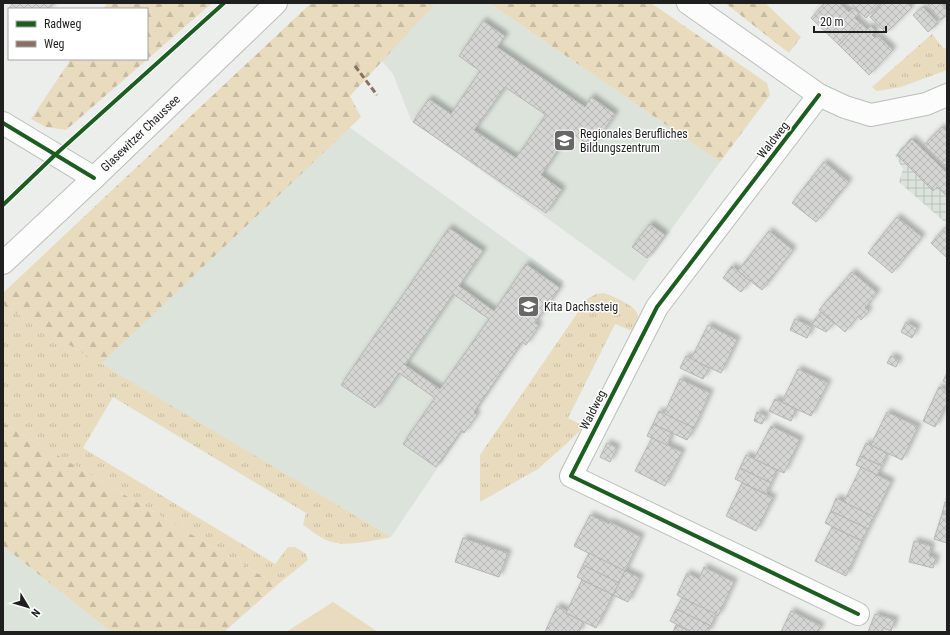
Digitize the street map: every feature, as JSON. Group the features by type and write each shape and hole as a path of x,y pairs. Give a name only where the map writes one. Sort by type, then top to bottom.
{"street":[{"name":"Glasewitzer Chaussee","path":"3,262 94,178 276,3"},
{"path":"688,3 819,96 845,107 871,115 926,104 947,95"},
{"name":"Waldweg","path":"819,96 657,307 571,476 858,614"},
{"path":"3,123 94,178"}],"shaded area":[{"name":"Regionales Berufliches Bildungszentrum","path":"436,3 489,3 720,162 634,281 411,120 393,74 381,60"},
{"path":"349,127 564,281 391,537 101,364"},
{"path":"912,137 947,172 947,224 899,182 903,169 895,155"},
{"path":"3,546 111,632 3,632"}],"green space":[{"path":"107,3 212,3 148,59 148,8 104,8"},
{"path":"311,3 436,3 350,96 361,117 101,364 3,305 3,293"},
{"path":"489,3 651,3 767,83 770,95 720,162"},
{"path":"725,3 765,3 801,37 789,53"},
{"path":"932,34 944,49 947,46 947,70 901,87 877,91 872,87"},
{"path":"70,60 146,60 66,130 46,127 31,119"},
{"path":"604,293 629,305 637,312 638,318 632,331 615,324 568,418 584,426 583,428 538,469 480,502 480,455 587,299 596,294"},
{"path":"3,305 391,537 345,544 324,539 303,525 306,513 113,397 83,448 275,564 288,547 295,547 306,554 308,560 277,585 3,423"},
{"path":"3,423 277,585 224,632 111,632 3,546"},
{"path":"333,602 378,632 286,632"}],"building":[{"path":"13,3 53,3 50,8 9,8"},
{"path":"825,3 839,3 849,12 853,8 859,13 855,18 860,23 839,45 811,18"},
{"path":"880,3 866,18 852,4"},
{"path":"880,3 908,3 912,7 886,33 870,17 881,5"},
{"path":"931,3 941,3 947,10 947,15 941,20 928,5"},
{"path":"923,7 938,23 928,32 913,15"},
{"path":"483,21 505,36 497,47 585,107 591,97 615,114 592,147 570,132 541,175 562,190 546,213 413,122 429,99 451,114 480,71 459,56","holes":["505,87 546,115 516,158 474,130"]},
{"path":"860,23 867,29 871,26 876,31 872,35 875,38 878,36 893,50 869,75 839,45"},
{"path":"942,127 947,132 947,163 945,165 924,145"},
{"path":"912,139 947,173 947,196 937,187 933,191 897,155"},
{"path":"824,162 849,182 816,222 792,203"},
{"path":"897,217 922,237 892,273 868,253"},
{"path":"650,224 665,235 647,258 632,247"},
{"path":"947,226 947,255 946,257 931,243"},
{"path":"449,228 483,251 459,286 494,311 526,264 560,288 535,323 539,326 526,345 522,342 474,412 477,415 464,433 461,431 436,467 403,444 435,398 399,373 375,408 341,385","holes":["453,294 489,319 440,389 405,365"]},
{"path":"769,231 793,250 762,290 738,271"},
{"path":"732,266 750,281 741,292 723,278"},
{"path":"852,272 877,293 865,308 869,311 861,320 858,316 845,332 819,310"},
{"path":"821,312 834,323 826,332 811,324"},
{"path":"795,319 812,327 807,338 790,330"},
{"path":"906,322 917,328 912,338 901,332"},
{"path":"708,325 737,340 721,373 691,359"},
{"path":"686,356 709,368 703,379 680,368"},
{"path":"891,356 899,360 896,367 887,363"},
{"path":"798,369 828,383 811,416 782,402"},
{"path":"947,373 947,383 943,381"},
{"path":"680,379 710,393 694,428 664,414"},
{"path":"939,387 947,390 947,403 935,427 923,421"},
{"path":"775,399 796,409 791,421 769,411"},
{"path":"659,411 694,428 687,440 653,424"},
{"path":"757,412 766,416 762,424 754,421"},
{"path":"887,412 918,427 902,460 871,445"},
{"path":"653,424 672,433 667,445 647,436"},
{"path":"771,426 800,440 784,473 754,459"},
{"path":"652,438 682,452 665,486 635,471"},
{"path":"607,443 617,448 610,462 600,457"},
{"path":"866,443 887,453 882,466 860,456"},
{"path":"746,455 777,470 771,483 740,468"},
{"path":"860,456 882,466 877,475 856,465"},
{"path":"861,467 891,482 874,517 844,502"},
{"path":"740,468 771,483 766,494 735,479"},
{"path":"742,483 773,498 756,531 726,516"},
{"path":"836,498 874,517 868,529 831,511"},
{"path":"945,502 947,502 947,515 942,514"},
{"path":"831,511 868,529 862,541 825,523"},
{"path":"942,514 947,515 947,543 934,539"},
{"path":"590,515 609,524 610,522 641,537 625,571 574,546"},
{"path":"832,527 862,541 846,576 815,561"},
{"path":"463,538 508,553 499,577 455,562"},
{"path":"914,541 931,546 929,556 936,558 933,568 909,562"},
{"path":"589,553 625,571 619,583 583,565"},
{"path":"583,565 619,583 613,595 577,577"},
{"path":"704,567 734,582 718,616 677,595 687,573 699,579"},
{"path":"625,571 640,578 628,602 613,595"},
{"path":"582,580 613,595 596,628 566,613"},
{"path":"682,598 716,614 711,626 676,609"},
{"path":"557,606 567,611 566,613 583,622 579,632 545,632"},
{"path":"676,609 711,626 708,632 692,632 670,621"},
{"path":"791,611 821,626 818,632 781,632"},
{"path":"875,614 895,620 891,631 883,628 882,632 868,632"},
{"path":"676,625 692,632 673,632"}],"marked path":[{"path":"355,66 377,95"}],"cycle path":[{"path":"3,205 56,154 224,3"},
{"path":"819,95 657,307 571,476 858,614"},
{"path":"3,123 94,178"}],"place":[{"name":"Regionales Berufliches Bildungszentrum","path":"565,141"},
{"name":"Kita Dachssteig","path":"528,307"}]}
